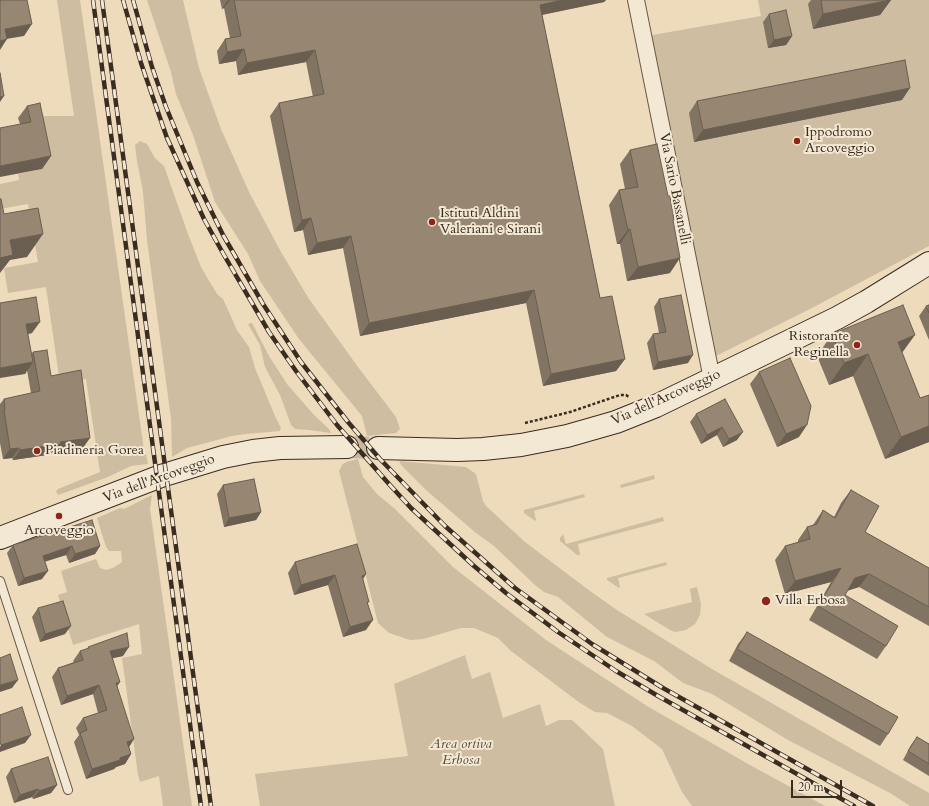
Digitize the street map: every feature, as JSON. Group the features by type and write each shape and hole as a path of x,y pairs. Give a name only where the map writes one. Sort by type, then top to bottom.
{"street":[{"name":"Via Sario Bassanelli","path":"636,0 712,379"},
{"name":"Via dell'Arcoveggio","path":"378,448 432,450 472,449 521,445 587,431 628,418 712,379 866,302 929,263"},
{"name":"Via dell'Arcoveggio","path":"0,538 161,476 223,456 280,448 347,447"}],"lane":[{"path":"0,581 68,790"}],"path":[{"name":"Via dell'Arcoveggio","path":"518,424 570,412 620,395 626,395 633,399"}],"green space":[{"path":"57,0 80,0 144,450 148,464 131,466 108,477 58,495 56,491 58,489 100,472 86,379 60,383 46,287 8,293 4,268 38,262 28,204 0,209 0,184 19,180 18,174 42,169 31,116 74,116"},
{"path":"147,0 183,0 199,68 221,129 249,192 281,252 309,299 396,417 400,429 396,433 367,436 362,416 299,339 260,281 248,254 215,202 193,135 176,94 171,72"},
{"name":"Ippodromo Arcoveggio","path":"758,0 929,0 929,246 810,309 714,357 641,37 761,16"},
{"path":"140,141 147,144 155,158 164,166 201,267 217,294 223,299 237,330 249,347 255,368 281,428 280,431 232,436 187,448 172,457 171,419 147,240 143,192 135,145"},
{"path":"252,323 269,356 287,384 331,433 295,429 291,425 280,395 265,367 260,345 248,324"},
{"path":"358,459 363,477 377,494 395,509 453,567 546,640 647,706 825,806 692,806 682,792 662,749 632,726 607,713 595,712 580,703 511,651 498,638 474,628 461,628 423,639 410,640 389,633 378,623 339,471 342,465 346,462"},
{"path":"399,461 466,467 476,474 483,501 486,506 525,542 590,591 617,610 712,669 929,793 929,806 910,806 890,793 788,740 712,694 683,683 654,661 607,637 558,597 544,592 535,585 494,546 476,533 427,491 402,466"},
{"path":"654,475 655,479 621,488 620,485"},
{"path":"584,494 585,497 534,511 535,521 524,513 524,510"},
{"path":"152,495 150,509 192,806 163,806 159,776 140,782 122,658 142,654 139,624 73,645 58,595 67,592 61,571 96,559 100,568 106,570 113,568 122,562 121,551 109,551 106,547 97,518 120,508 124,509"},
{"path":"663,517 664,521 578,544 580,555 577,555 560,541 563,534 566,544"},
{"path":"666,562 667,565 618,578 619,588 607,580 607,578"},
{"path":"697,587 701,604 700,615 695,624 686,630 675,632 644,614 692,602 690,589"},
{"name":"Area ortiva Erbosa","path":"465,655 472,679 490,672 503,718 540,704 546,726 559,720 572,720 603,749 615,806 260,806 255,774 408,756 394,684"}],"building":[{"path":"0,0 27,0 32,24 5,29 7,39 0,41"},
{"name":"Istituti Aldini Valeriani e Sirani","path":"234,0 563,0 540,5 600,298 612,296 625,359 551,374 534,290 369,323 351,236 317,243 311,218 302,220 279,103 324,94 315,50 247,63 244,49 227,52 225,39 241,36"},
{"path":"821,0 890,0 823,14"},
{"path":"786,10 792,36 774,40 769,14"},
{"path":"905,60 910,88 703,130 697,101"},
{"path":"0,73 4,96 0,97"},
{"path":"40,103 51,156 0,166 0,128 31,122 27,106"},
{"path":"657,144 668,196 670,196 680,258 638,267 630,229 628,230 619,190 638,187 630,150"},
{"path":"0,199 4,214 38,208 43,234 10,240 13,255 0,258"},
{"path":"681,295 693,355 658,362 653,334 666,332 659,299"},
{"path":"36,297 40,322 26,324 33,362 0,368 0,303"},
{"path":"903,305 915,335 898,342 920,398 929,395 929,426 901,437 868,354 844,363 832,334"},
{"path":"929,305 929,313 926,306"},
{"path":"47,350 51,376 81,370 90,438 20,450 19,448 10,449 4,410 4,399 40,391 33,352"},
{"path":"790,358 811,406 807,425 786,434 759,372"},
{"path":"725,399 743,432 729,439 722,427 707,435 696,414"},
{"path":"254,479 261,512 229,518 223,485"},
{"path":"851,490 879,506 865,532 929,568 929,607 869,574 855,578 845,595 898,626 886,646 818,606 841,568 795,581 785,546 810,539 807,527 817,524 823,510 835,518"},
{"path":"92,520 100,546 75,554 72,546 43,556 48,571 24,578 13,545"},
{"path":"357,544 366,574 362,576 369,602 367,602 373,620 350,627 335,575 301,585 295,562"},
{"path":"63,601 71,626 45,634 38,608"},
{"path":"747,632 898,717 888,734 737,649"},
{"path":"127,633 129,647 110,651 120,682 116,683 134,739 127,742 131,754 120,758 120,760 92,769 80,733 87,730 83,718 107,710 99,685 67,696 58,668 83,660 80,651"},
{"path":"10,654 18,680 0,685 0,658"},
{"path":"22,707 31,735 1,745 0,715"},
{"path":"917,737 929,744 929,764 908,751"},
{"path":"48,757 57,785 20,795 11,769"}],"tunnel":[{"path":"347,447 378,448"}],"railway":[{"path":"93,0 201,806"},
{"path":"102,0 211,806"},
{"path":"123,0 141,63 167,138 204,219 269,332 296,371 337,425 389,484 411,508 474,566 506,593 558,632 616,671 658,696 854,806"},
{"path":"133,0 152,67 166,107 197,182 223,235 263,304 301,362 348,422 380,459 445,526 515,588 592,644 663,688 873,806"}],"place":[{"name":"Ippodromo Arcoveggio","path":"797,141"},
{"name":"Istituti Aldini Valeriani e Sirani","path":"432,222"},
{"name":"Ristorante Reginella","path":"857,345"},
{"name":"Piadineria Gorea","path":"37,451"},
{"name":"Arcoveggio","path":"59,516"},
{"name":"Villa Erbosa","path":"766,601"}]}
